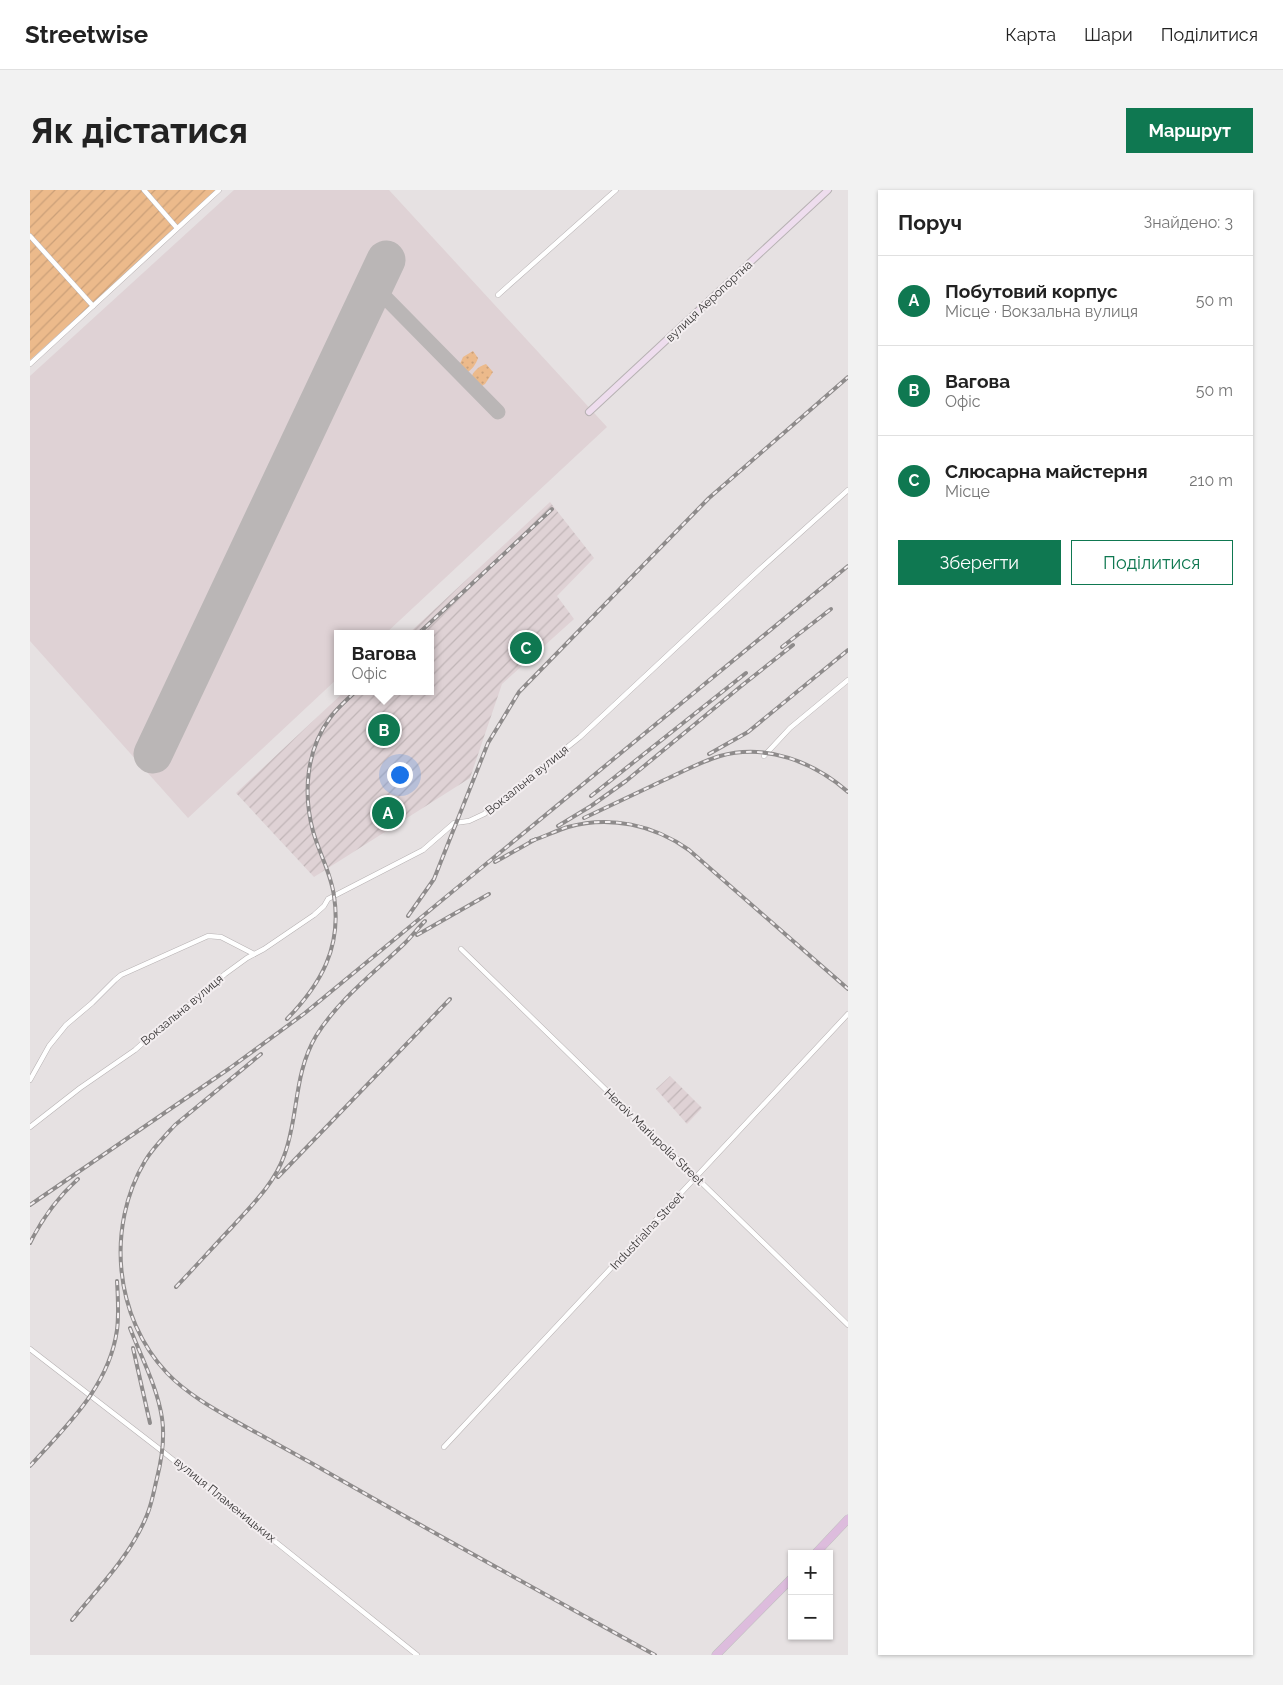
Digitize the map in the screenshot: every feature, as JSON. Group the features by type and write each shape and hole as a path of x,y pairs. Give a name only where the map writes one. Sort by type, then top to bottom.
{"main road":[{"path":"819,1550 848,1520"},
{"path":"716,1655 788,1582"}],"street":[{"path":"144,190 178,228"},
{"path":"30,364 219,190"},
{"path":"498,295 616,190"},
{"name":"вулиця Аеропортна","path":"590,412 828,190"},
{"path":"30,236 93,306"},
{"name":"Вокзальна вулиця","path":"30,1127 80,1088 135,1050 225,974 314,915 324,906 328,899 423,850 454,823 470,821 484,814 580,737 848,490"},
{"path":"764,756 790,728 848,680"},
{"path":"30,1080 49,1046 66,1025 121,975 208,936 221,937 254,954"},
{"name":"Heroiv Mariupolia Street","path":"461,948 848,1325"},
{"name":"Industrialna Street","path":"444,1447 848,1014"},
{"name":"вулиця Пламеницьких","path":"30,1349 162,1450 417,1655"}],"shaded area":[{"path":"30,190 218,190 30,360"},
{"path":"234,190 389,190 607,427 389,630 334,630 334,682 188,818 30,641 30,376"},
{"path":"473,351 478,358 474,367 466,373 459,366 463,357"},
{"path":"486,364 493,372 485,384 480,387 471,379 476,370"},
{"path":"550,502 594,558 557,596 574,619 502,684 470,778 314,877 236,793 341,695 434,695 434,630 412,630"},
{"path":"670,1076 702,1108 687,1124 656,1089"}],"taxiway":[{"path":"374,286 498,412"}],"runway":[{"path":"153,754 386,260"}],"railway":[{"path":"408,916 434,879 488,743 519,692 709,498 848,377"},
{"path":"422,630 552,509"},
{"path":"30,1205 230,1068 305,1013 848,566"},
{"path":"782,647 831,609"},
{"path":"558,826 591,806 626,781 793,645"},
{"path":"709,754 748,732 848,650"},
{"path":"591,796 746,673"},
{"path":"287,1019 310,992 319,978 332,948 336,914 334,896 328,871 313,831 310,817 308,802 309,773 311,758 322,731 339,707 352,695"},
{"path":"584,818 698,764 720,756 737,753 755,752 788,758 820,772 848,792"},
{"path":"531,841 568,827 600,822 616,822 661,834 689,850 848,989"},
{"path":"495,862 536,839"},
{"path":"417,935 489,894"},
{"path":"176,1287 255,1202 280,1166 289,1141 303,1066 316,1036 346,998 405,943 425,921"},
{"path":"278,1177 450,999"},
{"path":"261,1054 175,1125 148,1156 133,1187 125,1214 121,1242 122,1271 126,1299 136,1326 149,1351 175,1381 211,1407 655,1655"},
{"path":"30,1243 51,1209 78,1179"},
{"path":"30,1466 84,1404 105,1370 117,1330 117,1281"},
{"path":"72,1620 114,1570 140,1530 150,1506 160,1463 163,1433 160,1406 153,1383 130,1328"},
{"path":"133,1348 150,1423"}],"place":[{"name":"Слюсарна майстерня","path":"526,648"},
{"name":"Вагова","path":"384,730"},
{"name":"Побутовий корпус","path":"388,813"}]}
